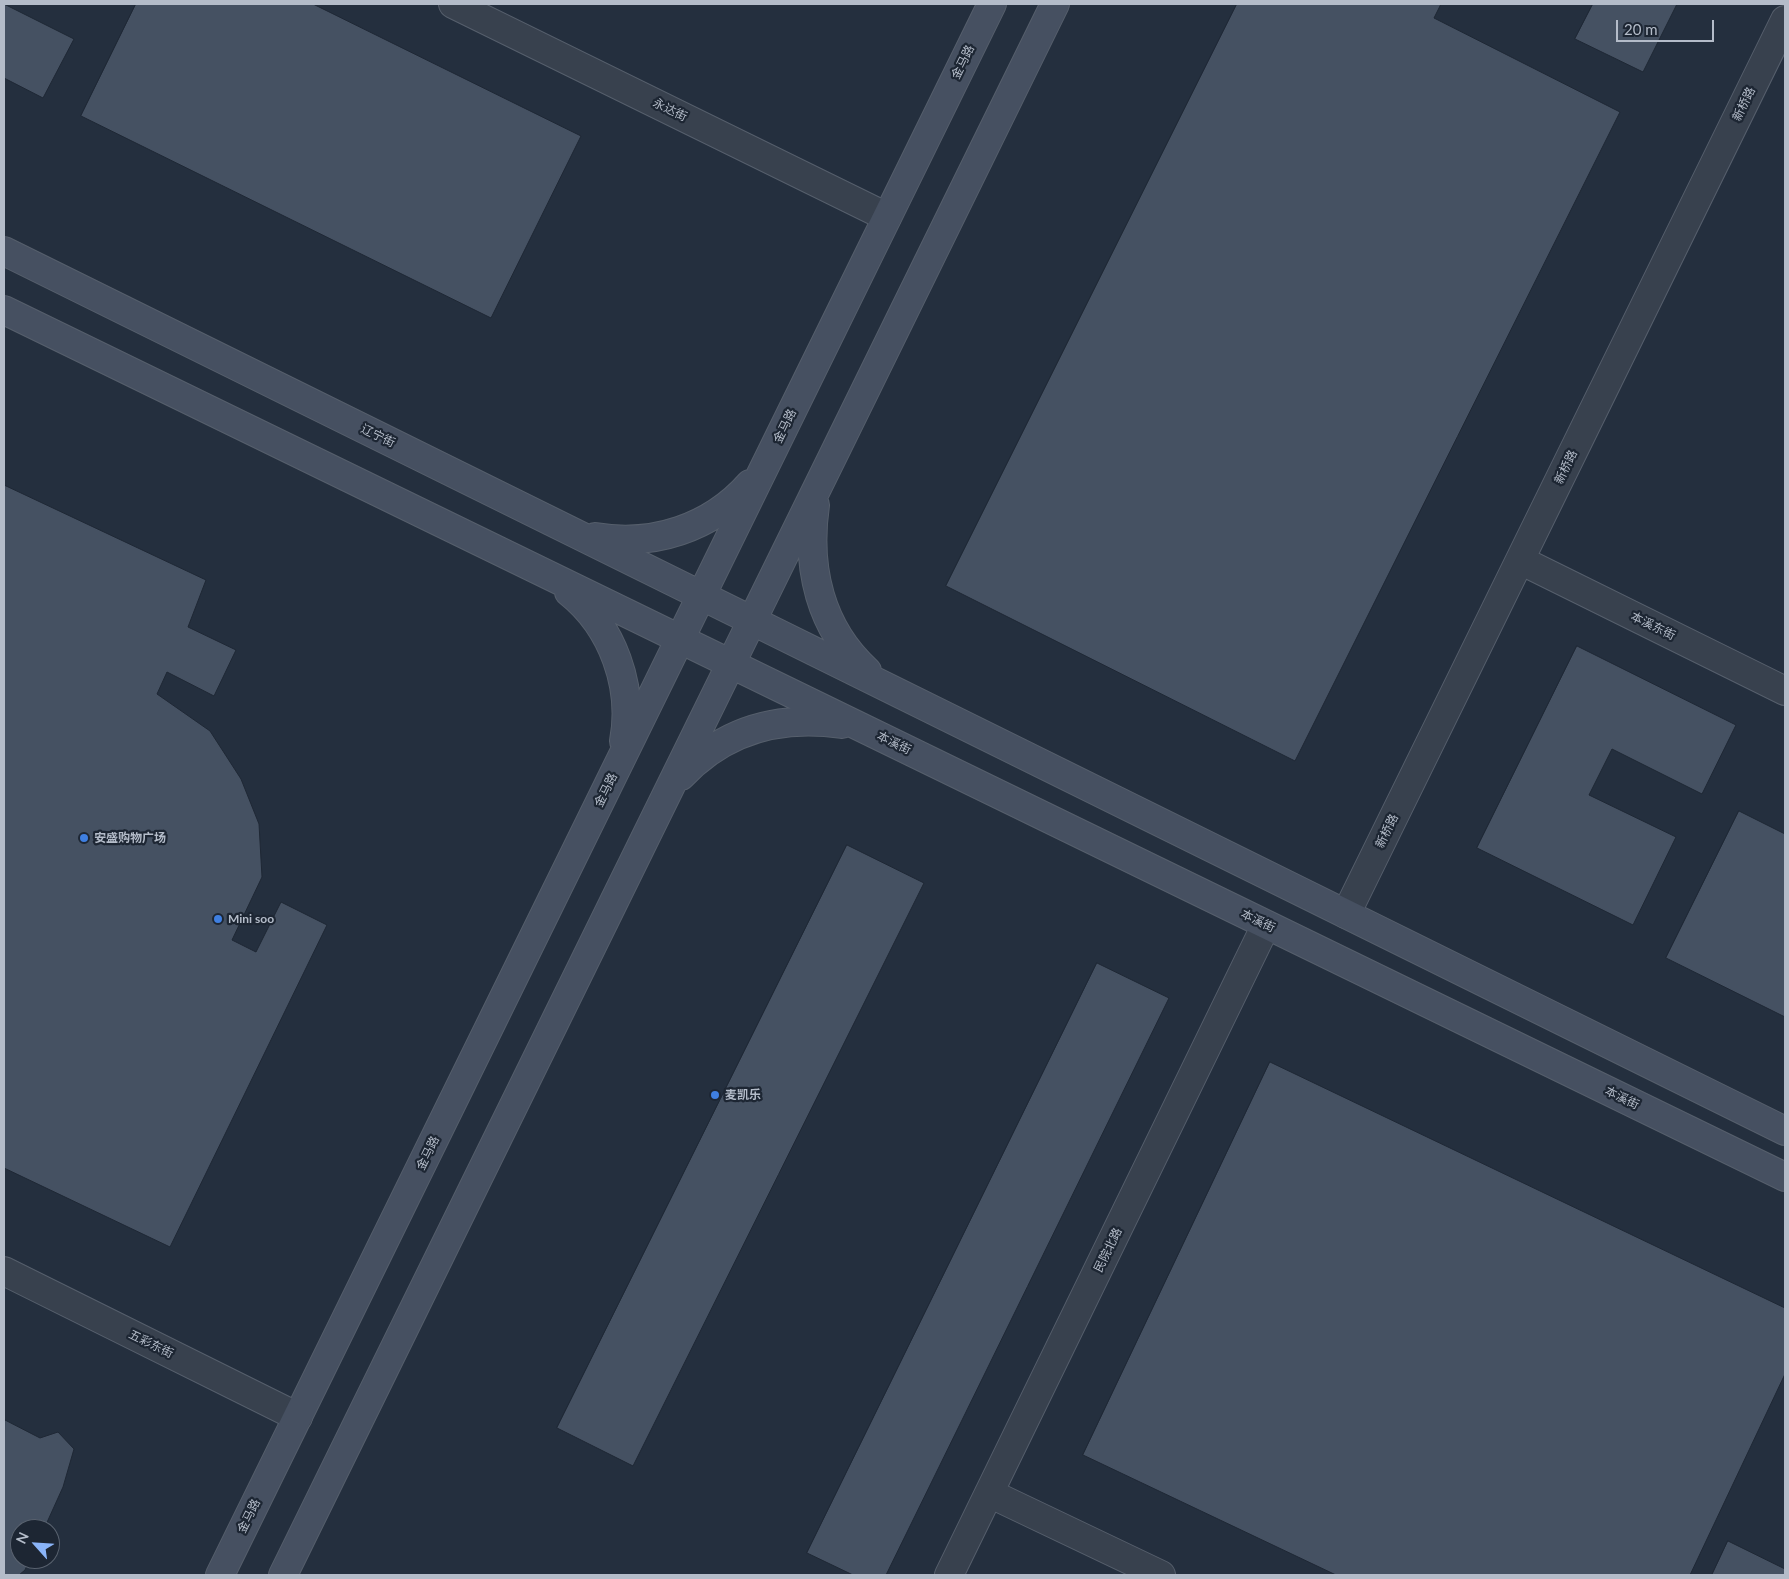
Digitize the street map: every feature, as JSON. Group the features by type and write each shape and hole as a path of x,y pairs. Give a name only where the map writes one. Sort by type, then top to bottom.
{"main road":[{"name":"金马路","path":"220,1575 992,4"},
{"path":"283,1575 1055,4"},
{"name":"辽宁街","path":"4,251 752,621"},
{"path":"4,310 731,664"},
{"path":"574,533 614,540 647,539 680,532 710,518 739,496 764,468"},
{"path":"817,489 811,530 813,571 825,610 838,639 856,662 883,686"},
{"path":"551,577 579,599 599,624 615,655 625,685 628,722 621,760"},
{"path":"752,621 1785,1131"},
{"name":"本溪街","path":"731,664 1785,1177"},
{"path":"670,788 695,761 723,741 758,727 793,721 826,722 860,727"}],"street":[{"name":"永达街","path":"453,4 888,217"},
{"name":"新桥路","path":"1346,914 1785,20"},
{"name":"本溪东街","path":"1520,560 1785,691"},
{"name":"民院北路","path":"949,1575 1266,924"},
{"name":"五彩东街","path":"4,1271 298,1417"},
{"path":"989,1493 1161,1575"}],"building":[{"path":"4,4 74,39 43,98 4,78"},
{"path":"136,4 313,4 581,136 491,318 81,116"},
{"path":"1237,4 1441,4 1434,18 1620,112 1295,761 946,586"},
{"path":"1593,4 1677,4 1643,72 1575,39"},
{"path":"4,485 206,580 188,627 236,650 214,696 167,672 157,694 210,731 241,779 259,824 262,877 232,940 256,952 281,902 327,925 170,1247 4,1168"},
{"path":"1577,646 1736,725 1702,794 1612,749 1589,795 1676,837 1633,925 1477,848"},
{"path":"1739,811 1785,834 1785,1017 1666,958"},
{"path":"847,845 924,883 633,1466 557,1428"},
{"path":"1097,963 1169,998 886,1575 853,1575 807,1553"},
{"path":"1270,1062 1785,1308 1785,1374 1690,1575 1336,1575 1083,1455"},
{"path":"5,1420 40,1438 58,1432 74,1449 63,1487 49,1519 10,1519 10,1569 25,1569 19,1575 4,1575"},
{"path":"1728,1541 1785,1569 1785,1575 1712,1575"}],"place":[{"name":"安盛购物广场","path":"84,838"},
{"name":"Mini soo","path":"218,919"},
{"name":"麦凯乐","path":"715,1095"}]}
